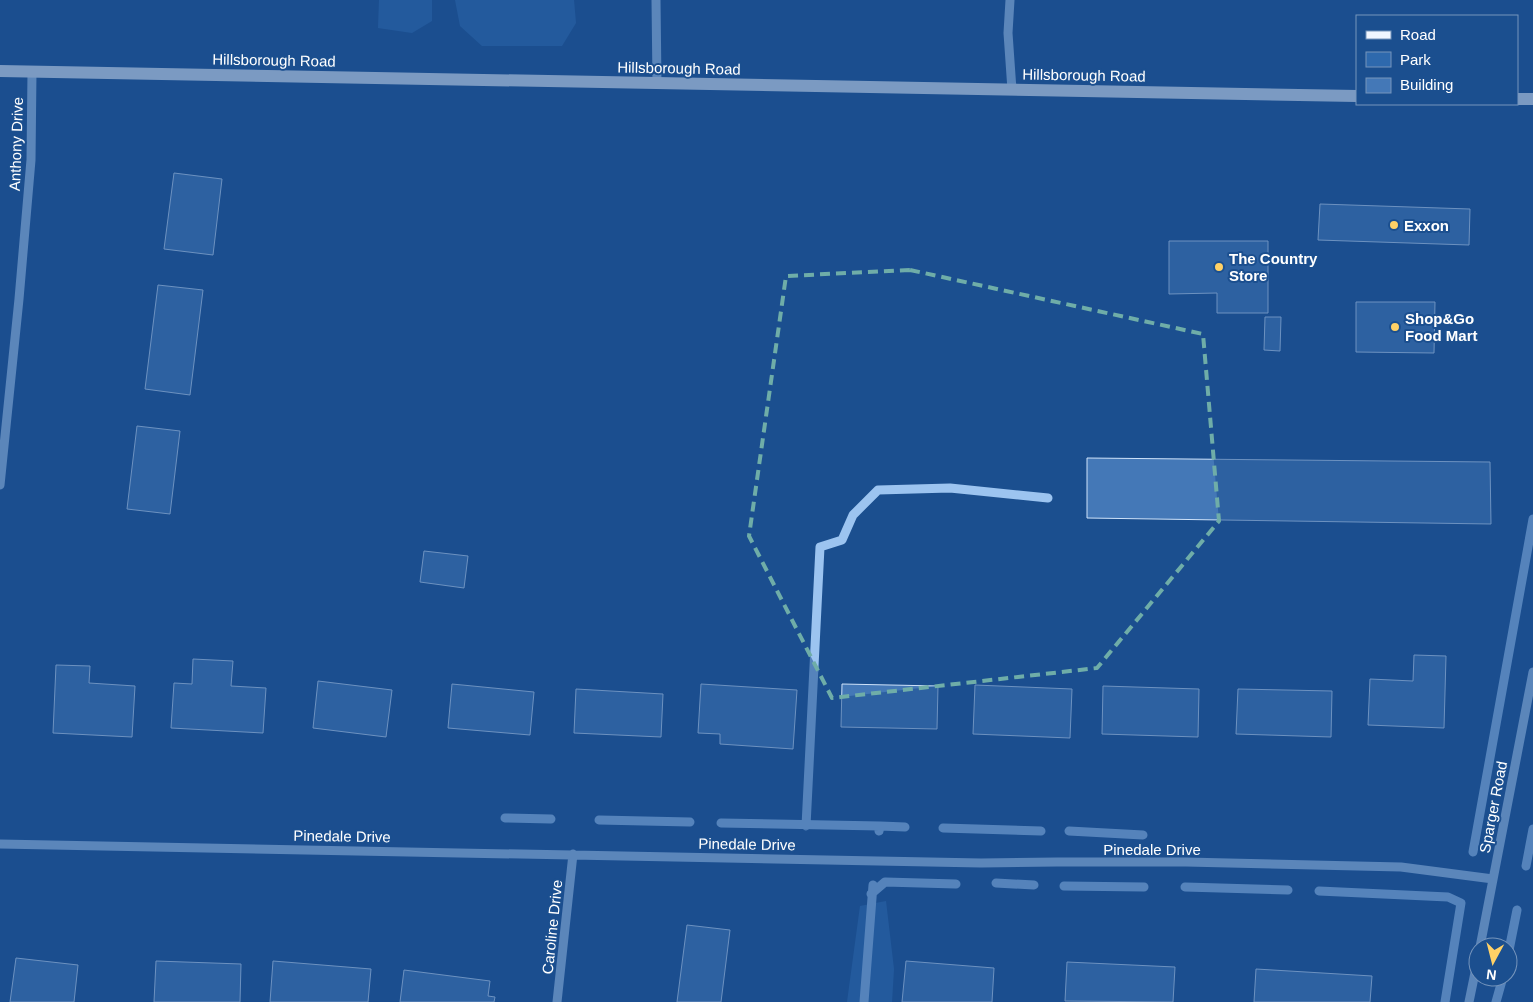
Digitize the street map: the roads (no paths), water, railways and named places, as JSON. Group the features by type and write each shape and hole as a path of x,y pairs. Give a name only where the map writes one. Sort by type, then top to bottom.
{"main road":[{"name":"Hillsborough Road","path":"0,71 1356,96"},
{"path":"1518,99 1533,99"}],"street":[{"path":"656,0 657,83"},
{"path":"1010,0 1008,33 1012,90"},
{"name":"Anthony Drive","path":"0,485 31,160 32,72"},
{"name":"Sparger Road","path":"1482,937 1533,672"},
{"name":"Pinedale Drive","path":"0,844 980,863 1186,862 1401,867 1493,879"},
{"name":"Caroline Drive","path":"558,1002 573,854"},
{"path":"1470,1002 1473,987"}],"waterway":[{"path":"806,826 820,547 842,540 853,515 878,490 950,488 1048,498"},
{"path":"1473,852 1533,519"},
{"path":"505,818 551,819"},
{"path":"599,820 690,822"},
{"path":"721,823 880,826 879,831"},
{"path":"880,826 905,827"},
{"path":"943,828 1041,831"},
{"path":"1526,866 1533,829"},
{"path":"1069,831 1143,835"},
{"path":"871,894 885,882 956,884"},
{"path":"996,883 1034,885"},
{"path":"864,1002 873,885"},
{"path":"1064,886 1144,887"},
{"path":"1185,887 1288,890"},
{"path":"1319,891 1448,897 1461,903 1445,1002"},
{"path":"1512,937 1517,910"},
{"path":"1496,1002 1500,987"}],"place":[{"name":"Exxon","path":"1394,225"},
{"name":"The Country Store","path":"1219,267"},
{"name":"Shop&Go Food Mart","path":"1395,327"}]}
